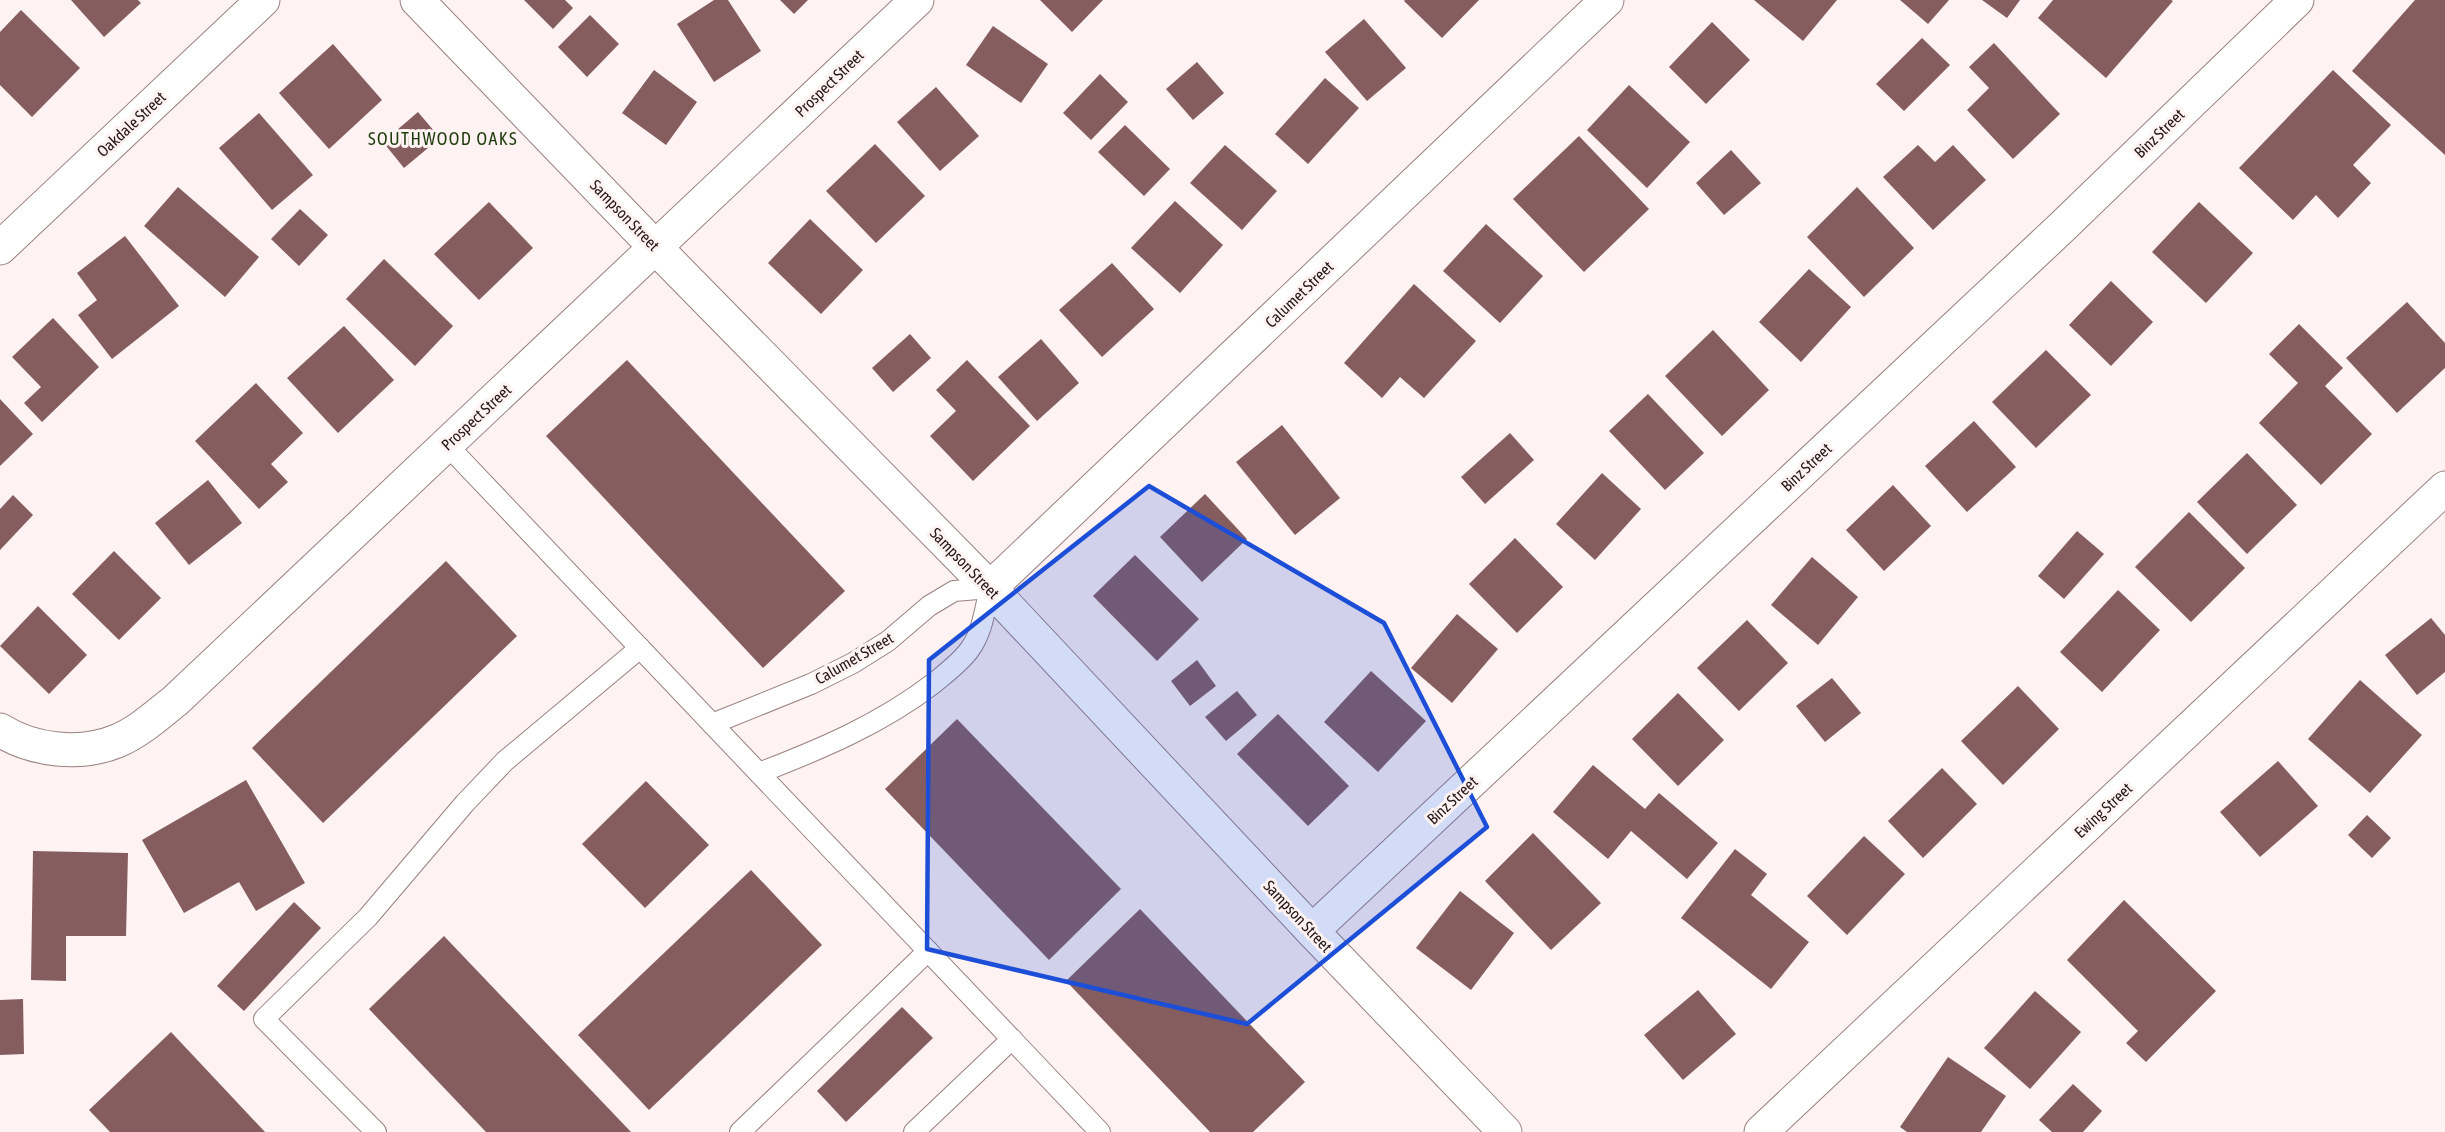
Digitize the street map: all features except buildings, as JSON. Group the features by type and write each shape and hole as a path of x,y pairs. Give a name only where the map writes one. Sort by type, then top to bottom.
{"street":[{"name":"Oakdale Street","path":"0,248 263,0"},
{"name":"Sampson Street","path":"417,0 656,248 990,588 1312,931 1505,1132"},
{"name":"Prospect Street","path":"0,730 11,737 47,748 78,750 117,741 145,725 175,701 917,0"},
{"name":"Calumet Street","path":"990,588 1607,0"},
{"name":"Binz Street","path":"1312,931 2061,228 2297,0"},
{"name":"Ewing Street","path":"1761,1132 2445,488"}],"lane":[{"path":"447,445 1100,1132"},
{"name":"Calumet Street","path":"712,724 811,684 853,663 888,641 929,606 954,591 990,588"},
{"path":"759,773 824,748 867,726 909,702 945,674 971,649 981,626 990,588"},
{"path":"376,1132 264,1018 368,917 465,803 505,761 640,648"},
{"path":"740,1132 928,951"},
{"path":"914,1132 1012,1039"}],"highlighted area":[{"path":"1149,486 1384,623 1487,827 1247,1024 927,949 929,660"}],"district":[{"name":"SOUTHWOOD OAKS","path":"443,139"}]}
